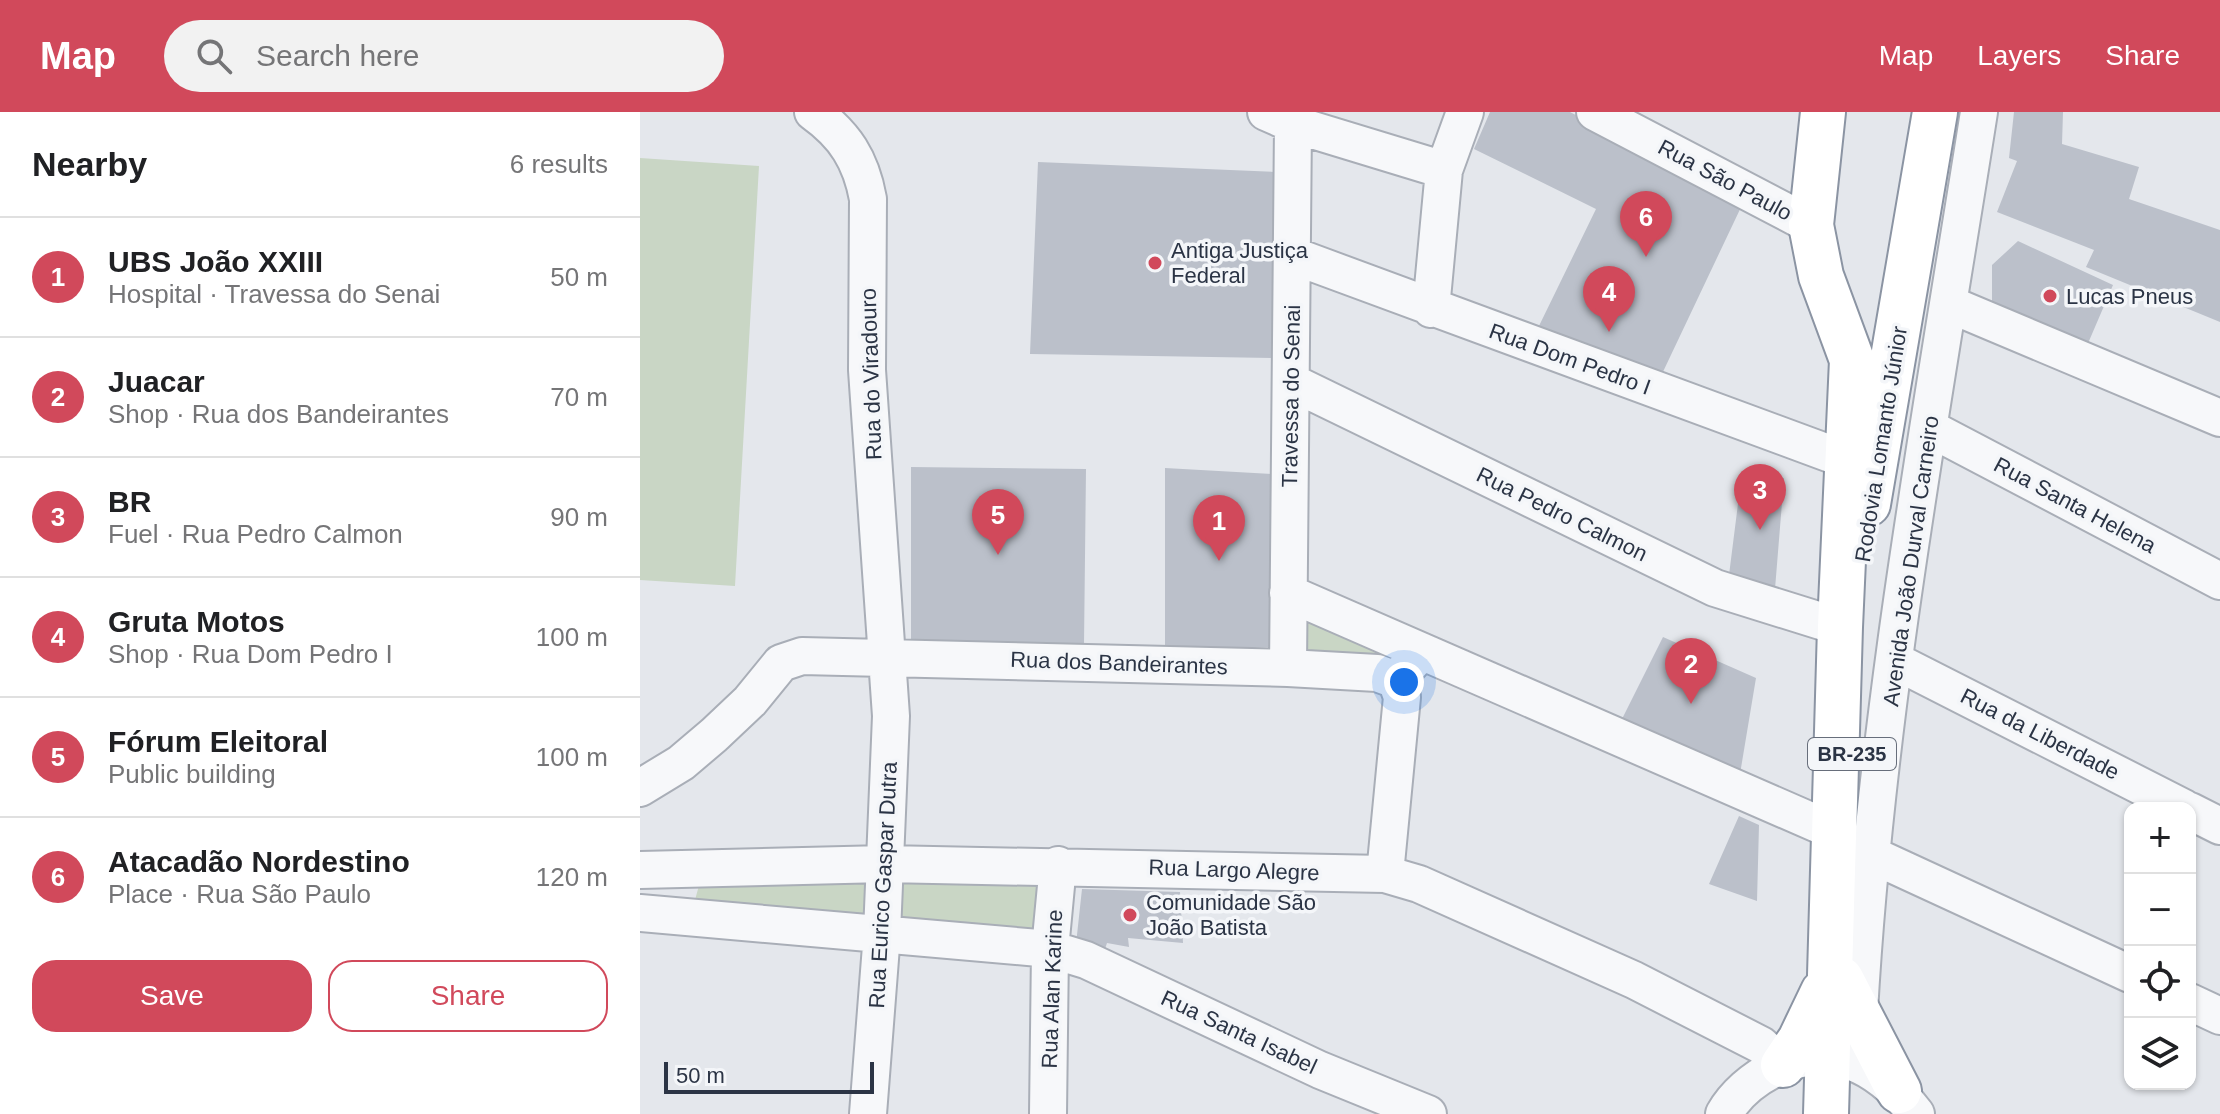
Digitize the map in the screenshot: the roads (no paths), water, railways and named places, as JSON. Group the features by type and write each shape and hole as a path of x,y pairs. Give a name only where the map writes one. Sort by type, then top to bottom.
{"highway":[{"path":"1811,225 1823,112"},
{"name":"Rodovia Lomanto Júnior","path":"1826,1114 1844,988 1863,530 1935,112"},
{"name":"Rodovia Lomanto Júnior","path":"1811,225 1821,276 1852,360 1840,627 1836,832 1844,988"},
{"path":"1783,1065 1844,988 1873,1047 1907,1102"},
{"name":"Rodovia Lomanto Júnior","path":"1833,1059 1839,1114"}],"street":[{"name":"Rua do Viradouro","path":"813,112 853,150 864,173 868,199 867,370 887,656"},
{"path":"1431,309 1444,170 1465,112"},
{"name":"Rua São Paulo","path":"1595,112 1811,225"},
{"name":"Avenida João Durval Carneiro","path":"1844,988 1872,855 1895,661 1979,112"},
{"path":"1280,118 1444,170"},
{"name":"Travessa do Senai","path":"1280,118 1294,256 1288,668"},
{"name":"Rua Dom Pedro I","path":"1294,256 1847,460"},
{"path":"1949,304 2220,418"},
{"name":"Rua Pedro Calmon","path":"1291,382 1715,588 1840,627"},
{"name":"Rua Santa Helena","path":"1929,428 2220,581"},
{"path":"1288,593 1836,832"},
{"path":"1385,874 1402,697 1396,680 1421,652"},
{"name":"Rua dos Bandeirantes","path":"640,788 681,763 714,735 750,701 781,663 802,656 1288,668 1377,673 1396,680"},
{"name":"Rua Eurico Gaspar Dutra","path":"868,1114 885,864 891,716 887,656"},
{"name":"Rua da Liberdade","path":"1895,661 2172,802"},
{"path":"2196,814 2220,826"},
{"path":"1872,855 2124,971"},
{"name":"Rua Largo Alegre","path":"640,870 885,864 1058,865 1385,874 1419,884 1634,980 1761,1045 1783,1065"},
{"name":"Rua Alan Karine","path":"1048,1114 1050,949 1058,865"},
{"path":"677,869 678,915"},
{"path":"640,913 1050,949"},
{"name":"Rua Santa Isabel","path":"1050,949 1086,960 1320,1070 1428,1114"},
{"path":"2196,1005 2220,1016"},
{"path":"1724,1114 1754,1080 1783,1065 1833,1059 1867,1069 1907,1102"}],"place":[{"name":"Atacadão Nordestino","path":"1646,257"},
{"name":"Antiga Justiça Federal","path":"1155,263"},
{"name":"Lucas Pneus","path":"2050,296"},
{"name":"Gruta Motos","path":"1609,332"},
{"name":"BR","path":"1760,530"},
{"name":"Fórum Eleitoral","path":"998,555"},
{"name":"UBS João XXIII","path":"1219,561"},
{"name":"Juacar","path":"1691,704"},
{"name":"Comunidade São João Batista","path":"1130,915"}]}
